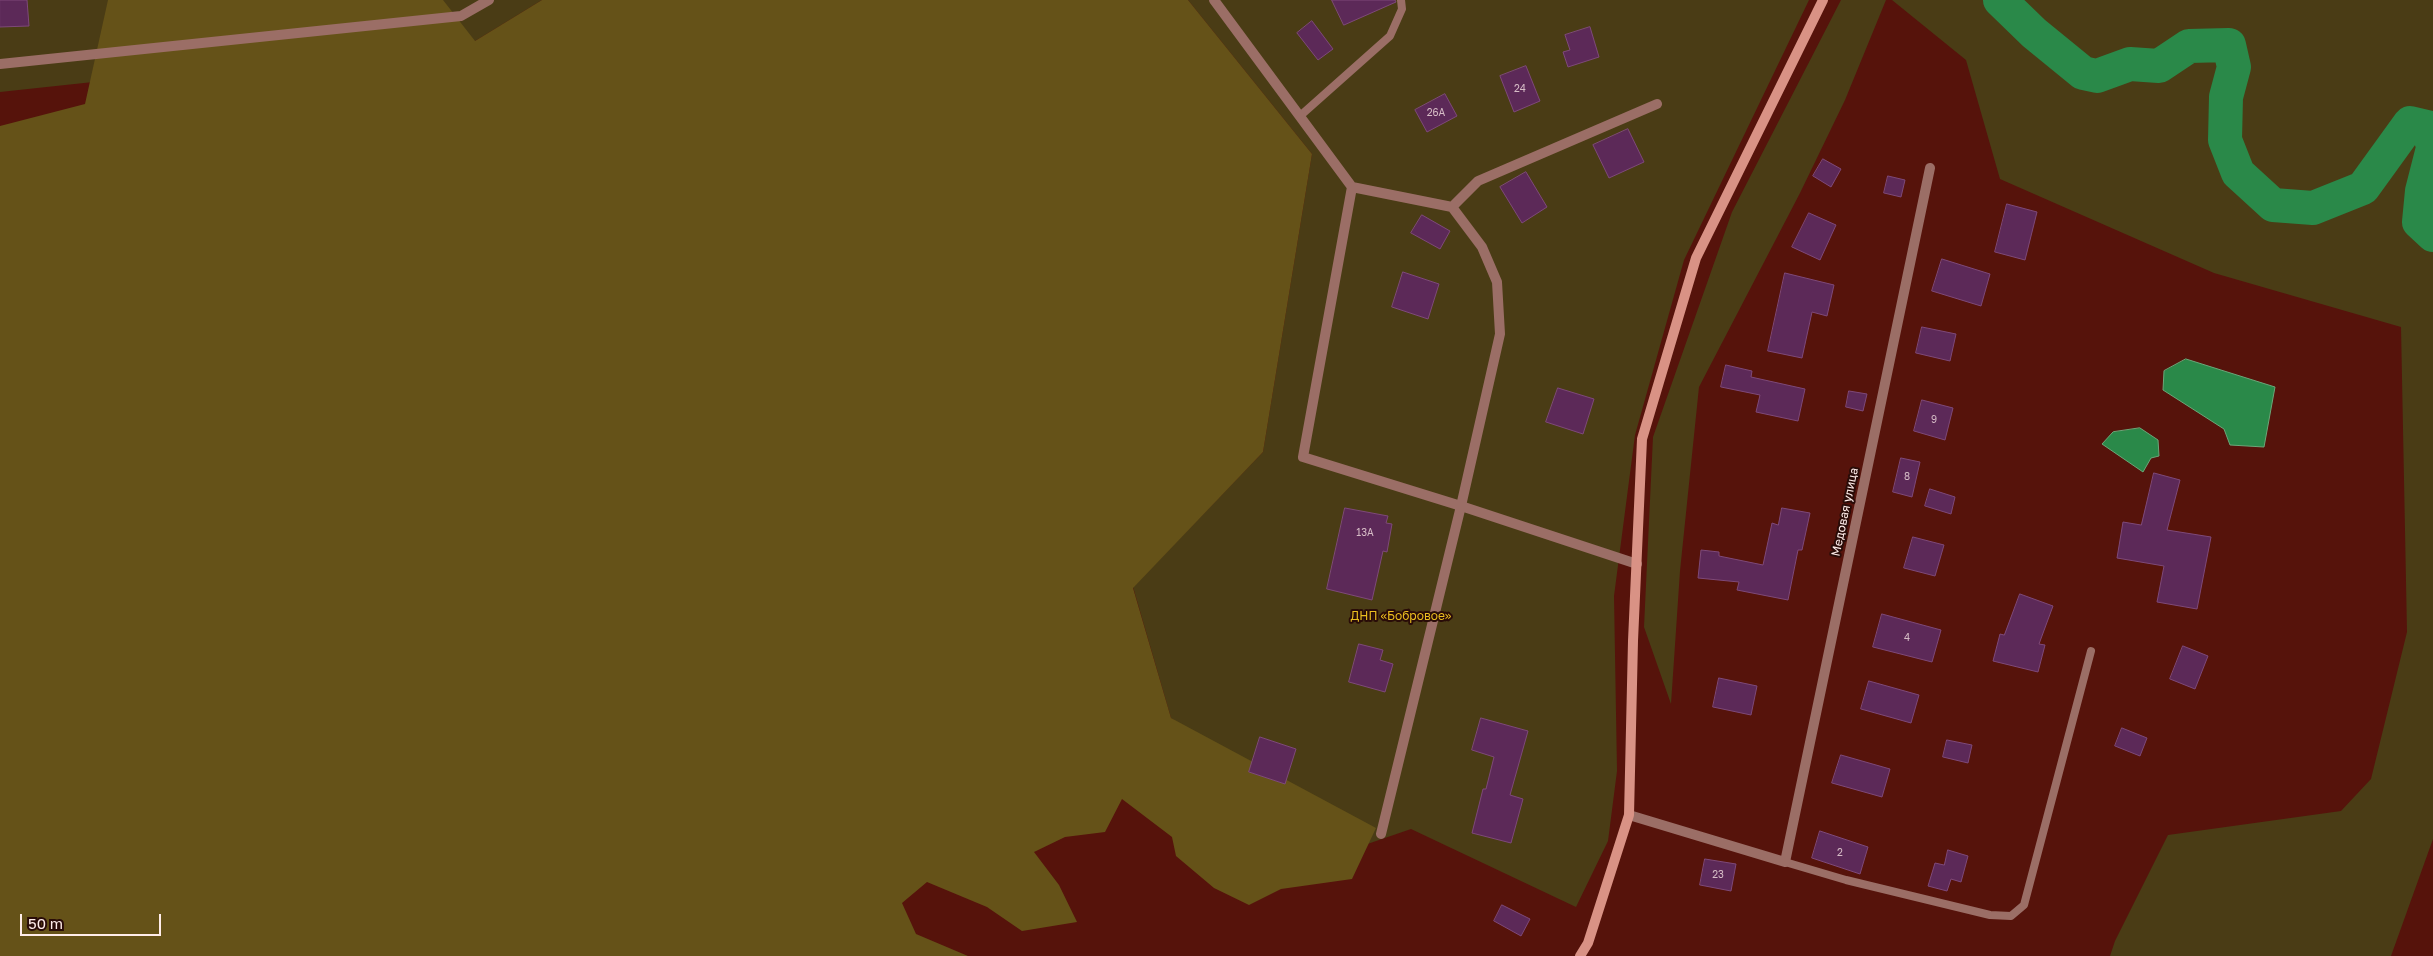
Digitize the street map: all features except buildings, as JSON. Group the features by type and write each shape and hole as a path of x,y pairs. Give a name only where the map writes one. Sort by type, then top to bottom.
{"main road":[{"path":"1580,956 1588,943 1629,815 1642,438 1696,258 1822,0"}],"street":[{"path":"0,64 460,16 489,0"},
{"path":"1214,0 1352,187 1452,207 1482,247 1497,282 1500,334 1461,506 1381,834"},
{"path":"1452,207 1478,181 1657,104"},
{"name":"Медовая улица","path":"1785,862 1930,168"},
{"path":"1352,187 1303,457 1461,506 1637,564"},
{"path":"1629,815 1785,862"}],"lane":[{"path":"1300,116 1390,36 1402,9 1401,0"},
{"path":"1785,862 1846,880 1980,912 2011,916 2024,906 2090,651"}],"green space":[{"path":"0,0 542,0 475,41 0,92"},
{"name":"ДНП «Бобровое»","path":"1188,0 1809,0 1684,260 1635,435 1614,596 1617,771 1608,841 1576,907 1411,829 1350,850 1171,718 1133,587 1263,452 1312,154"},
{"path":"1841,0 1886,0 1845,100 1800,193 1699,387 1680,571 1671,704 1644,627 1653,437 1732,212"},
{"path":"1892,0 2433,0 2433,182 2423,212 2433,213 2433,839 2391,956 2110,956 2115,941 2168,835 2341,811 2371,779 2407,632 2401,327 2214,273 2000,179 1966,60"}],"shaded area":[{"path":"108,0 443,0 475,41 542,0 1188,0 1312,154 1263,452 1133,588 1171,718 1376,828 1352,879 1281,889 1249,905 1214,888 1176,856 1172,837 1122,799 1105,832 1065,837 1034,852 1059,885 1077,922 1022,931 987,907 927,882 902,903 916,934 968,956 0,956 0,126 85,104"},
{"path":"2186,359 2275,387 2264,447 2230,445 2224,429 2163,390 2164,371"},
{"path":"2140,428 2158,440 2159,456 2151,458 2143,472 2102,444 2113,432"}],"waterway":[{"path":"2000,0 2034,33 2083,73 2097,76 2130,64 2159,66 2189,46 2229,45 2234,67 2226,97 2225,140 2238,173 2273,205 2313,208 2363,188 2410,123 2427,127 2433,146"},
{"path":"2433,148 2422,191 2419,222 2433,235"}]}
